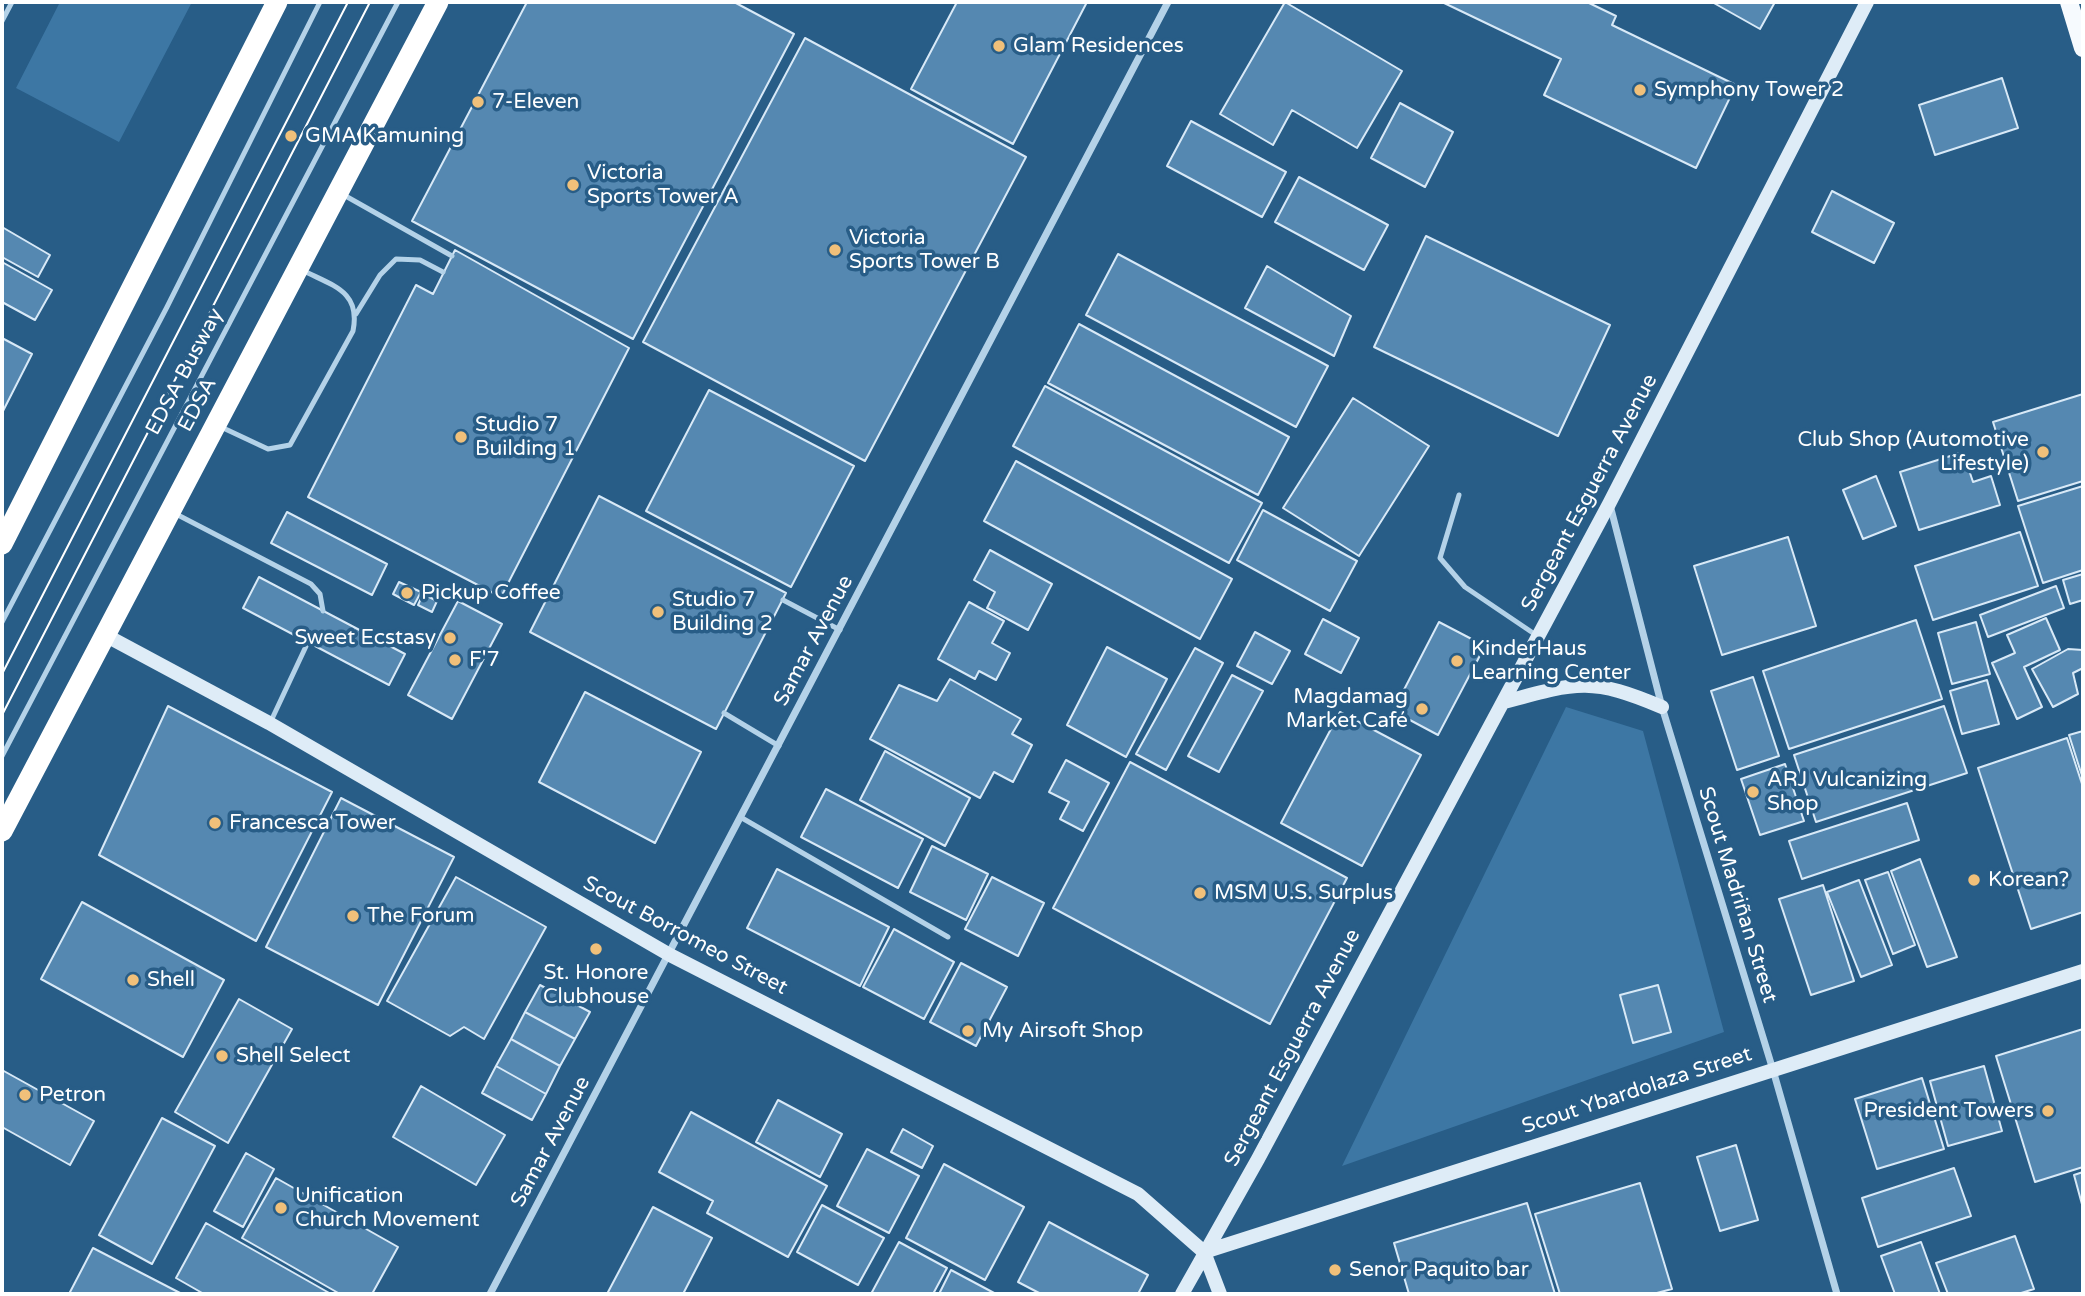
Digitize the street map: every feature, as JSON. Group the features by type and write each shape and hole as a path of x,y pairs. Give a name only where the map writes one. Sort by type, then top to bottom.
{"highway":[{"path":"2,544 277,2"},
{"name":"EDSA","path":"2,831 438,2"}],"main road":[{"path":"2069,2 2083,48"}],"street":[{"name":"Samar Avenue","path":"490,1294 1168,2"},
{"name":"Sergeant Esguerra Avenue","path":"1182,1294 1203,1252 1258,1159 1609,504 1867,2"},
{"name":"Scout Madriñan Street","path":"1609,504 1662,707 1773,1070 1837,1294"},
{"name":"Scout Borromeo Street","path":"105,635 269,723 670,955 1138,1194 1203,1252 1220,1294"},
{"path":"1504,702 1560,686 1597,684 1662,707"},
{"name":"Scout Ybardolaza Street","path":"1203,1252 2083,971"}],"lane":[{"path":"2,21 12,2"},
{"path":"2,621 167,307 320,2"},
{"name":"EDSA Busway","path":"2,756 398,2"},
{"path":"338,191 452,256"},
{"path":"215,425 268,449 290,445 353,331 356,314 380,275 396,259 420,260 443,272"},
{"path":"298,267 349,296 356,314"},
{"path":"1459,495 1440,558 1465,587 1539,636"},
{"path":"170,511 311,584 320,594 323,611"},
{"path":"783,600 840,630"},
{"path":"269,723 308,642"},
{"path":"724,713 779,746"},
{"path":"742,818 948,937"}],"shaded area":[{"path":"60,2 192,2 119,142 16,88"},
{"path":"1566,707 1643,731 1724,1032 1342,1166"}],"building":[{"name":"Victoria Sports Tower A","path":"527,2 734,2 794,34 633,339 412,221"},
{"name":"Glam Residences","path":"957,2 1087,2 1013,144 911,89"},
{"path":"1285,2 1402,71 1357,148 1292,110 1273,145 1220,114"},
{"name":"Symphony Tower 2","path":"1442,2 1587,2 1616,16 1612,25 1736,85 1696,168 1544,95 1561,59"},
{"path":"1712,2 1775,2 1760,29"},
{"name":"Victoria Sports Tower B","path":"805,38 1026,157 865,461 643,342"},
{"path":"2002,78 2018,128 1935,155 1919,105"},
{"path":"1400,103 1453,132 1425,187 1371,158"},
{"path":"1191,121 1286,172 1262,217 1167,166"},
{"path":"1299,177 1388,225 1364,270 1275,222"},
{"path":"1832,191 1894,223 1874,263 1812,232"},
{"path":"2,227 50,255 38,277 2,257"},
{"path":"1426,236 1610,325 1558,436 1374,347"},
{"name":"Studio 7 Building 1","path":"455,250 629,348 501,597 308,497 416,285 433,294"},
{"path":"1118,254 1328,366 1296,427 1086,315"},
{"path":"2,262 52,290 35,320 2,302"},
{"path":"1267,266 1351,316 1334,356 1245,308"},
{"path":"1079,324 1289,437 1258,495 1048,383"},
{"path":"2,338 32,354 2,413"},
{"path":"1045,386 1262,503 1229,563 1013,446"},
{"path":"709,390 854,466 791,587 646,511"},
{"name":"Club Shop (Automotive Lifestyle)","path":"2083,394 2083,481 2018,501 1993,422"},
{"path":"1353,398 1429,446 1359,556 1283,508"},
{"path":"1963,452 1973,482 1991,476 2000,505 1919,530 1900,472"},
{"path":"1016,461 1232,579 1200,639 984,521"},
{"path":"1876,476 1896,526 1863,539 1843,490"},
{"path":"2083,486 2083,570 2043,583 2018,506"},
{"name":"Studio 7 Building 2","path":"599,496 786,593 716,729 530,632"},
{"path":"1263,510 1357,561 1330,611 1237,560"},
{"path":"287,512 387,564 372,595 271,543"},
{"path":"2020,532 2038,586 1933,620 1915,566"},
{"path":"1788,537 1816,626 1722,655 1694,566"},
{"path":"990,550 1052,584 1028,630 987,608 995,592 974,580"},
{"path":"2083,574 2083,600 2070,604 2063,580"},
{"path":"259,577 405,654 389,685 243,608"},
{"name":"Pickup Coffee","path":"399,582 421,592 414,605 393,594"},
{"path":"2056,586 2064,608 1988,637 1980,615"},
{"path":"423,594 437,601 432,612 418,605"},
{"name":"F'7","path":"458,601 502,624 452,719 408,695"},
{"path":"969,602 1004,621 992,643 1010,653 996,680 979,671 975,679 938,659"},
{"path":"2046,618 2060,650 2024,667 2042,707 2017,719 1992,663 2015,653 2007,635"},
{"path":"1323,619 1359,638 1341,673 1305,654"},
{"path":"1916,620 1942,699 1789,749 1763,671"},
{"path":"1439,622 1485,646 1438,735 1393,711"},
{"path":"1976,622 1990,674 1952,684 1938,633"},
{"path":"1255,632 1290,651 1272,684 1237,666"},
{"path":"1107,647 1167,679 1126,757 1067,725"},
{"path":"1195,648 1223,663 1166,770 1136,754"},
{"path":"2068,649 2083,650 2083,668 2073,673 2078,694 2053,707 2032,669"},
{"path":"1232,675 1263,691 1219,772 1188,756"},
{"path":"1753,677 1779,756 1737,770 1711,691"},
{"path":"950,679 1021,719 1012,734 1032,745 1013,782 994,772 980,798 870,739 899,685 937,701"},
{"path":"1987,680 1999,724 1962,734 1950,691"},
{"path":"585,692 701,752 655,843 539,782"},
{"name":"Francesca Tower","path":"168,706 332,792 256,941 99,855"},
{"path":"1944,706 1967,773 1816,822 1794,755"},
{"path":"1340,712 1421,755 1362,866 1281,823"},
{"path":"2083,731 2083,779 2069,735"},
{"path":"2067,738 2083,787 2083,912 2031,929 1978,768"},
{"path":"885,751 970,798 945,846 860,800"},
{"path":"1066,760 1109,783 1083,831 1060,819 1069,802 1049,792"},
{"name":"MSM U.S. Surplus","path":"1130,762 1347,878 1270,1024 1053,908"},
{"path":"1785,764 1804,821 1760,835 1741,779"},
{"path":"826,789 923,839 898,888 801,837"},
{"name":"The Forum","path":"341,798 454,857 378,1005 266,947"},
{"path":"1907,803 1919,840 1802,879 1789,841"},
{"path":"932,846 988,874 966,920 910,892"},
{"path":"1920,859 1957,957 1927,967 1891,871"},
{"path":"777,869 889,927 860,986 747,928"},
{"path":"1888,872 1915,945 1893,954 1865,880"},
{"path":"456,877 546,927 484,1039 464,1027 450,1036 387,1001"},
{"path":"992,877 1044,903 1018,956 965,929"},
{"path":"1859,880 1892,965 1861,977 1827,892"},
{"path":"1823,885 1854,981 1811,995 1779,899"},
{"name":"Shell","path":"82,902 224,980 183,1057 41,979"},
{"path":"894,929 954,962 924,1019 863,987"},
{"path":"961,963 1007,987 976,1046 930,1022"},
{"path":"540,985 590,1012 575,1039 525,1012"},
{"path":"1658,985 1671,1032 1633,1043 1620,995"},
{"path":"239,999 292,1029 228,1143 175,1112"},
{"path":"525,1012 575,1039 560,1066 511,1039"},
{"name":"President Towers","path":"2083,1029 2083,1167 2035,1182 1996,1056"},
{"path":"511,1039 560,1066 546,1094 496,1066"},
{"path":"496,1066 546,1094 532,1120 482,1093"},
{"path":"1984,1066 2002,1131 1948,1146 1930,1081"},
{"name":"Petron","path":"2,1070 94,1121 70,1165 2,1127"},
{"path":"1922,1078 1944,1149 1877,1169 1855,1099"},
{"path":"421,1086 505,1135 476,1185 393,1137"},
{"path":"778,1100 842,1134 820,1177 756,1142"},
{"path":"691,1112 827,1186 788,1257 707,1213 713,1201 659,1172"},
{"path":"162,1118 215,1146 152,1264 99,1235"},
{"path":"903,1129 933,1146 922,1168 891,1152"},
{"path":"1736,1145 1758,1220 1720,1231 1697,1157"},
{"path":"867,1149 919,1176 889,1233 837,1206"},
{"path":"246,1153 274,1169 243,1227 214,1211"},
{"path":"944,1164 1024,1207 985,1280 906,1238"},
{"path":"1954,1168 1971,1216 1878,1247 1862,1198"},
{"path":"2083,1172 2083,1208 2074,1175"},
{"path":"276,1178 398,1247 372,1294 340,1294 242,1238"},
{"path":"1640,1183 1672,1289 1653,1294 1560,1294 1535,1214"},
{"path":"1527,1203 1555,1294 1409,1294 1394,1243"},
{"path":"822,1205 884,1238 858,1285 797,1252"},
{"path":"653,1207 712,1238 683,1294 607,1294"},
{"path":"1049,1222 1148,1275 1138,1294 1041,1294 1018,1282"},
{"path":"206,1223 331,1294 204,1294 176,1278"},
{"path":"2015,1236 2034,1289 2018,1294 1948,1294 1936,1263"},
{"path":"899,1242 947,1268 933,1294 871,1294"},
{"path":"1921,1242 1940,1294 1895,1294 1881,1256"},
{"path":"93,1248 182,1294 69,1294"},
{"path":"951,1270 996,1294 939,1294"}],"tram line":[{"path":"2,674 348,2"},
{"path":"2,715 370,2"}],"place":[{"name":"Glam Residences","path":"999,46"},
{"name":"Symphony Tower 2","path":"1640,90"},
{"name":"7-Eleven","path":"478,102"},
{"name":"GMA Kamuning","path":"291,136"},
{"name":"Victoria Sports Tower A","path":"573,185"},
{"name":"Victoria Sports Tower B","path":"835,250"},
{"name":"Studio 7 Building 1","path":"461,437"},
{"name":"Club Shop (Automotive Lifestyle)","path":"2043,452"},
{"name":"Pickup Coffee","path":"407,593"},
{"name":"Studio 7 Building 2","path":"658,612"},
{"name":"Sweet Ecstasy","path":"450,638"},
{"name":"F'7","path":"455,660"},
{"name":"KinderHaus Learning Center","path":"1457,661"},
{"name":"Magdamag Market Café","path":"1422,709"},
{"name":"ARJ Vulcanizing Shop","path":"1753,792"},
{"name":"Francesca Tower","path":"215,823"},
{"name":"Korean?","path":"1974,880"},
{"name":"MSM U.S. Surplus","path":"1200,893"},
{"name":"The Forum","path":"353,916"},
{"name":"St. Honore Clubhouse","path":"596,949"},
{"name":"Shell","path":"133,980"},
{"name":"My Airsoft Shop","path":"968,1031"},
{"name":"Shell Select","path":"222,1056"},
{"name":"Petron","path":"25,1095"},
{"name":"President Towers","path":"2048,1111"},
{"name":"Unification Church Movement","path":"281,1208"},
{"name":"Senor Paquito bar","path":"1335,1270"}]}
